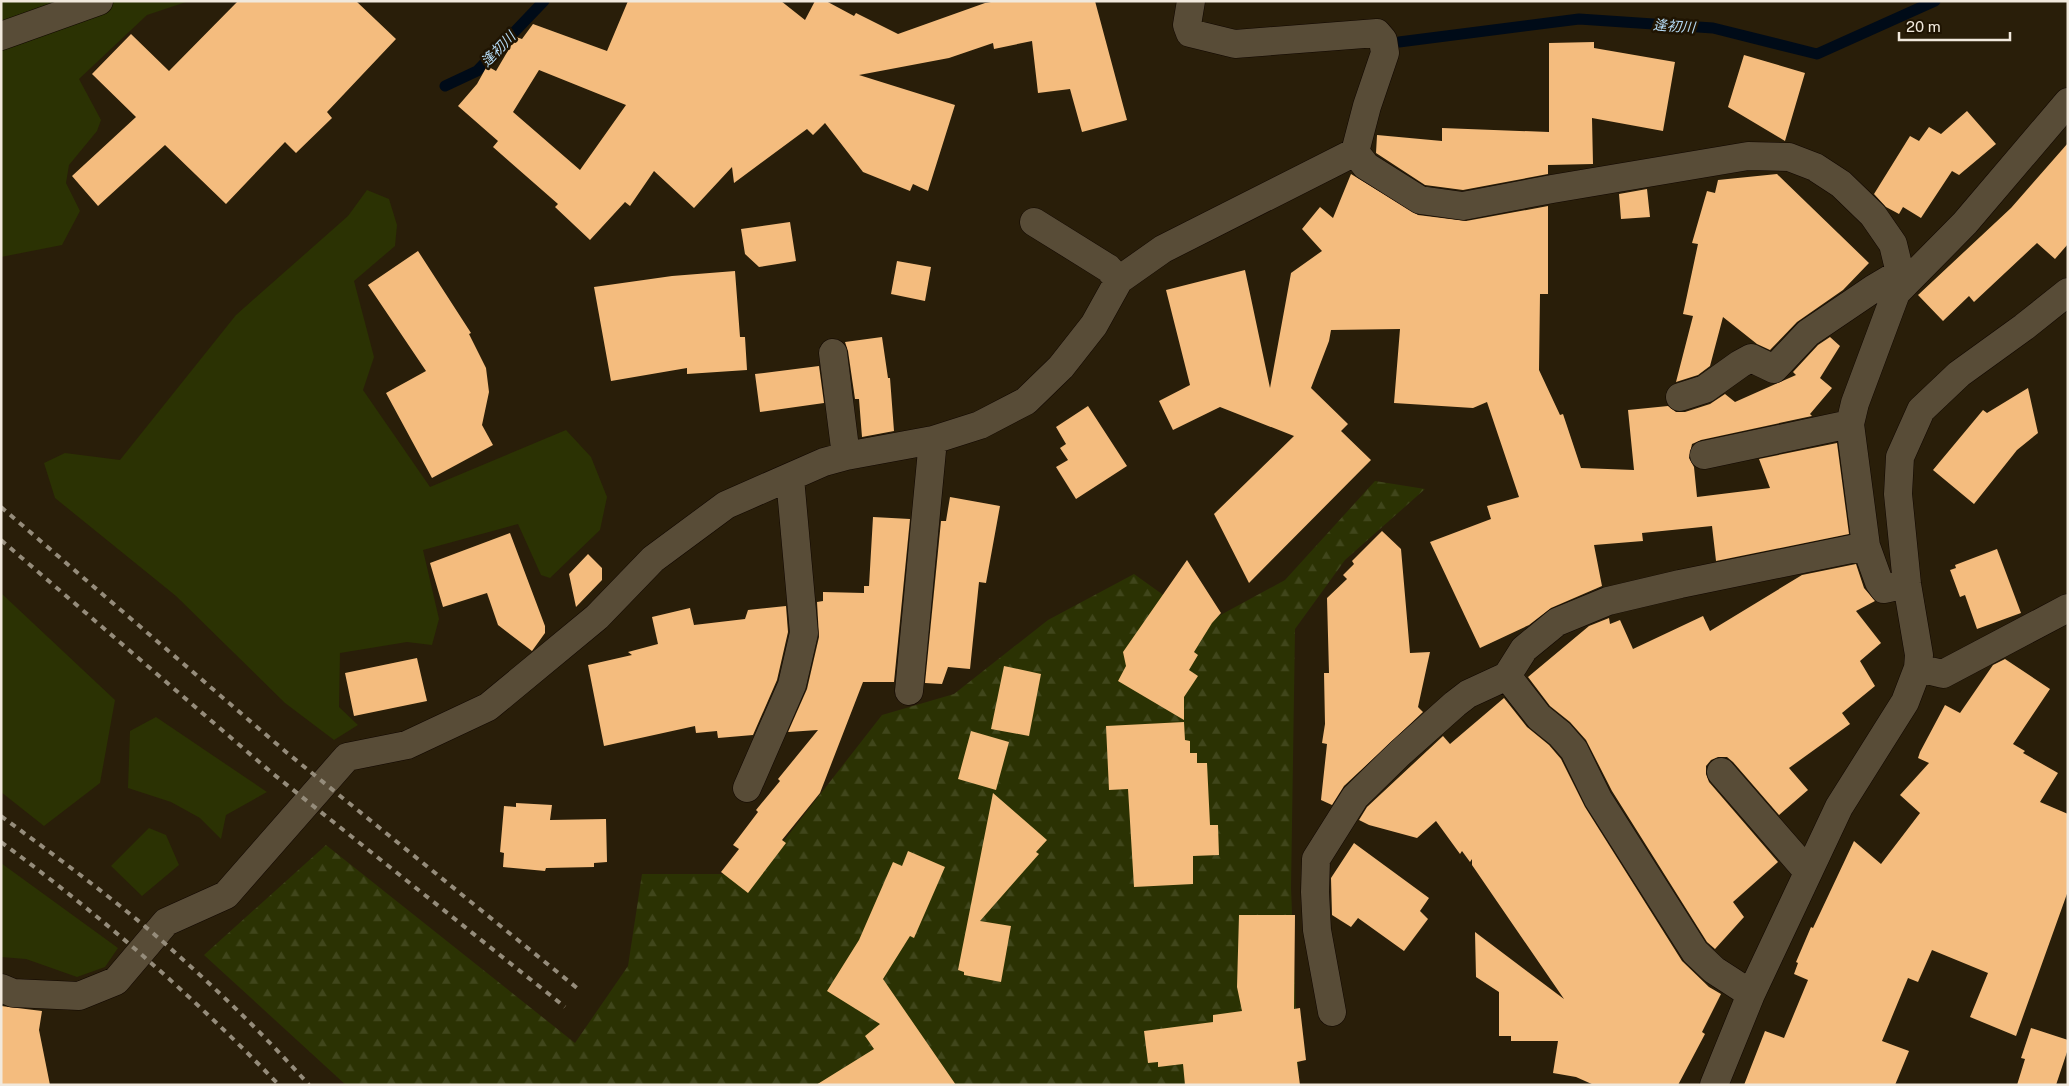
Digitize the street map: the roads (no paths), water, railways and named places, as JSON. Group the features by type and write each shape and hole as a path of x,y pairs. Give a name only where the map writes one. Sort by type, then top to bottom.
{"street":[{"path":"1,36 99,1"},
{"path":"1,988 13,992 79,996 116,981 166,922 226,895 347,757 407,745 488,707 597,617 653,559 726,505 824,462 846,456 933,440 980,425 1026,401 1061,367 1094,325 1119,280 1164,249 1355,152 1367,106 1385,53 1383,40 1377,33 1235,44 1190,32 1187,20 1190,1"},
{"path":"1680,397 1705,389 1751,358 1774,369 1808,333 1873,289 1898,284 1965,223 2068,102"},
{"path":"1355,152 1366,166 1420,200 1463,206 1748,156 1789,157 1815,167 1841,184 1873,215 1893,244 1898,284 1855,403 1850,424 1866,546 1879,582 1884,589 1907,584"},
{"path":"1034,222 1108,268 1119,280"},
{"path":"1714,1085 1751,994 1839,807 1905,702 1918,668 1919,655 1907,584 1898,485 1900,457 1921,410 1959,374 2024,327 2068,292"},
{"path":"833,353 846,456"},
{"path":"1704,455 1850,424"},
{"path":"909,691 933,440"},
{"path":"747,788 792,685 804,633 790,478"},
{"path":"1332,1012 1317,930 1316,859 1354,798 1400,753 1468,694 1507,676 1524,649 1557,622 1608,601 1680,584 1866,546"},
{"path":"1918,668 1943,674 2068,608"},
{"path":"1507,676 1539,717 1560,734 1574,750 1598,799 1695,952 1714,970 1751,994"},
{"path":"1721,772 1808,872"}],"waterway":[{"name":"逢初川","path":"445,86 477,71 544,1"},
{"name":"逢初川","path":"1399,42 1579,19 1713,28 1817,54 1935,1"}],"railway":[{"path":"1,507 286,752 577,988"},
{"path":"1,540 272,773 565,1007"},
{"path":"1,816 92,884 159,938 246,1019 309,1085"},
{"path":"1,842 74,898 145,958 213,1020 279,1085"}]}
